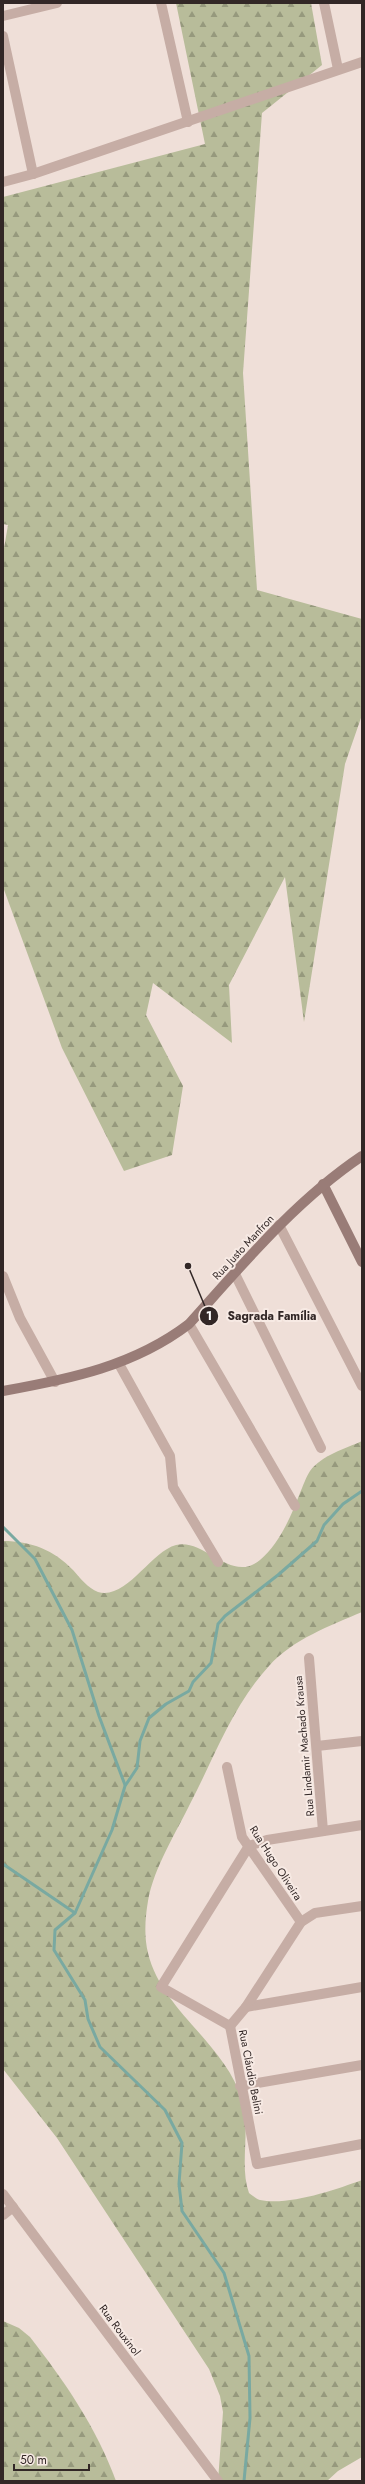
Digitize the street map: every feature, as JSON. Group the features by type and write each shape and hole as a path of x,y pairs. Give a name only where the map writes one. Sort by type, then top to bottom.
{"main road":[{"name":"Rua Justo Manfron","path":"3,1391 55,1382 119,1364 156,1347 189,1324 279,1225 323,1184 362,1156"},
{"path":"323,1184 362,1262"}],"street":[{"path":"3,16 57,3"},
{"path":"161,3 188,122"},
{"path":"324,3 338,69"},
{"path":"3,36 33,174"},
{"path":"3,182 33,174 362,62"},
{"path":"279,1225 362,1386"},
{"path":"235,1274 321,1448"},
{"path":"3,1276 20,1318 55,1382"},
{"path":"189,1324 295,1506"},
{"path":"119,1364 170,1456 173,1486 218,1562"},
{"name":"Rua Lindamir Machado Krausa","path":"309,1658 323,1831"},
{"path":"316,1746 362,1740"},
{"name":"Rua Hugo Oliveira","path":"227,1767 239,1829 301,1922"},
{"path":"249,1846 267,1840 362,1825"},
{"name":"Rua Cláudio Belini","path":"249,1846 161,1986 230,2026 240,2086 257,2164 362,2144"},
{"path":"230,2026 246,2007 301,1922 315,1913 362,1906"},
{"path":"246,2007 362,1988"},
{"path":"240,2086 362,2065"},
{"name":"Rua Rouxinol","path":"3,2194 218,2481"},
{"path":"3,2215 13,2207"}],"green space":[{"path":"176,3 311,3 322,65 262,113 243,373 257,590 362,619 362,715 345,764 304,1022 285,877 229,985 232,1043 153,983 146,1015 183,1086 172,1155 124,1171 62,1048 3,887 3,554 8,525 3,524 3,197 205,144"},
{"path":"362,1441 362,1612 312,1634 289,1648 269,1666 256,1681 235,1714 166,1850 151,1888 147,1907 145,1927 146,1941 148,1953 155,1974 179,2010 222,2061 234,2080 242,2100 245,2123 245,2171 249,2193 260,2200 284,2201 311,2196 362,2180 362,2457 338,2471 327,2481 218,2481 223,2412 220,2396 209,2369 57,2138 3,2069 3,1541 13,1541 32,1545 50,1552 66,1563 81,1579 98,1592 109,1593 119,1589 166,1549 176,1545 187,1545 197,1548 228,1564 239,1567 249,1566 260,1560 279,1537 289,1520 307,1476 315,1465 334,1453"},
{"path":"3,2321 19,2328 30,2337 55,2371 79,2406 99,2442 116,2481 3,2481"}],"waterway":[{"path":"244,2481 250,2418 249,2356 224,2273 182,2211 179,2184 182,2143 165,2110 100,2047 88,2019 85,2000 54,1950 55,1930 75,1913 112,1830 125,1786 137,1768 140,1741 149,1718 166,1704 189,1691 193,1682 211,1663 218,1624 225,1616 278,1575 317,1541 324,1525 343,1504 362,1491"},
{"path":"3,1527 35,1559 72,1630 99,1716 125,1785"},
{"path":"3,1864 75,1913"}],"place":[{"name":"Sagrada Família","path":"188,1266"}]}
